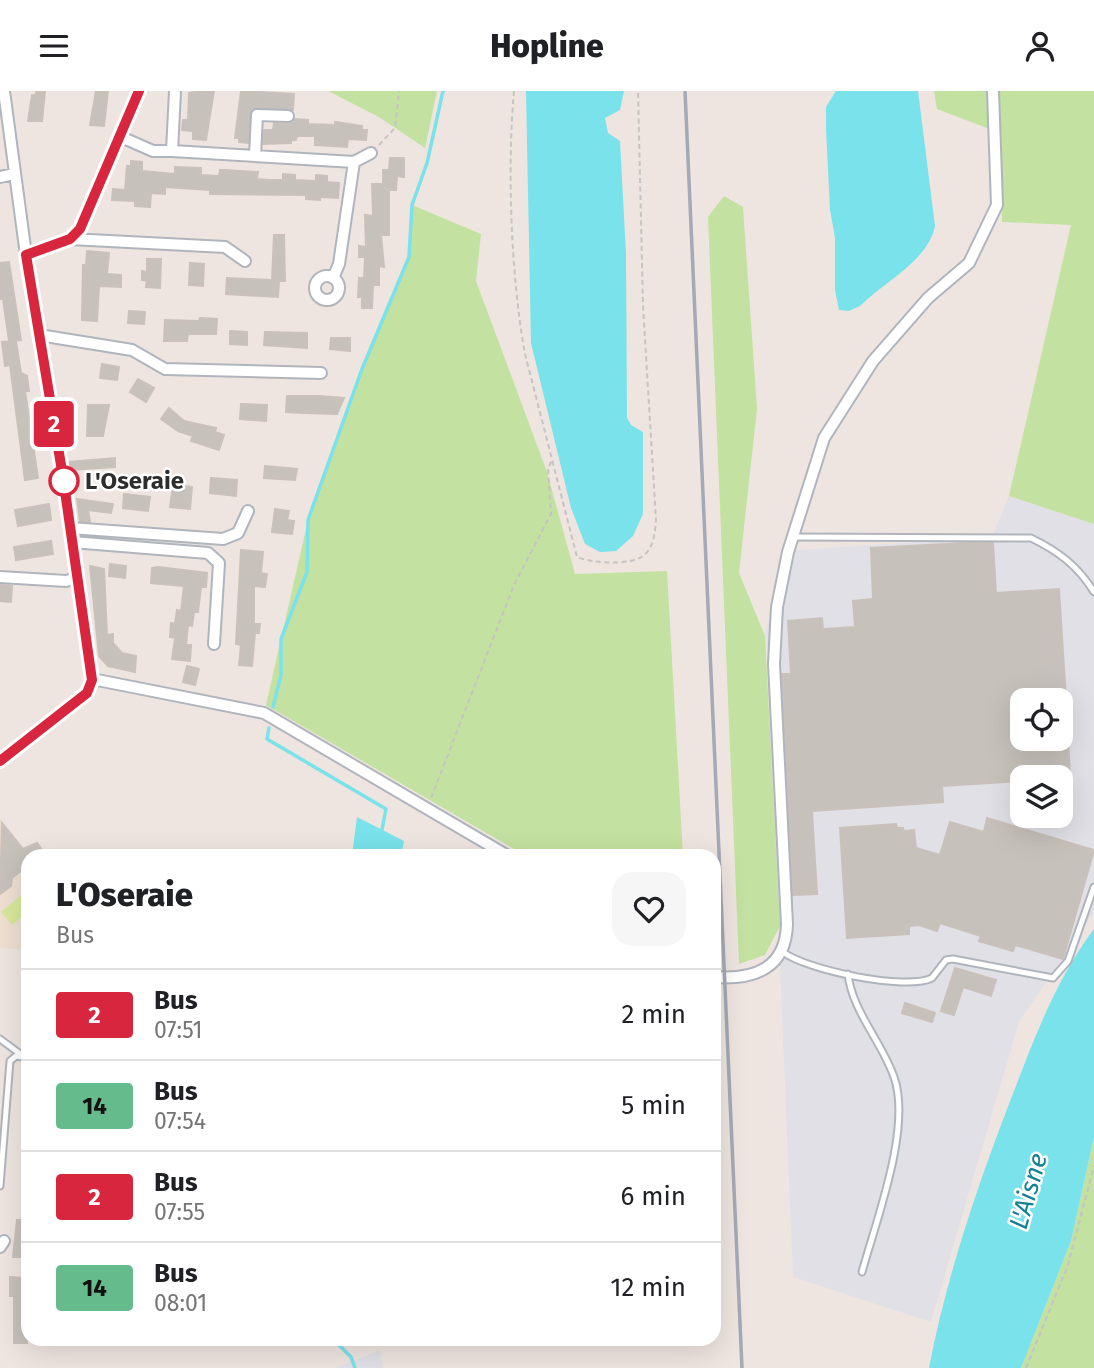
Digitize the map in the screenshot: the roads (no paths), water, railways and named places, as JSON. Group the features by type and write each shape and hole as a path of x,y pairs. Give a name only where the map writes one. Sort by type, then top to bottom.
{"street":[{"path":"0,761 87,693 92,680 26,255 4,91"},
{"path":"70,239 80,229 139,91"},
{"path":"172,151 175,91"},
{"path":"721,977 733,977 760,970 778,959 783,952 787,924 774,664 777,607 792,537 824,438 873,361 928,297 969,263 998,205 993,91"},
{"path":"255,156 257,115 288,117"},
{"path":"121,137 153,151 354,162 371,153"},
{"path":"333,278 339,264 354,162"},
{"path":"0,177 15,174"},
{"path":"26,255 70,239 225,247 245,261"},
{"path":"39,335 132,349 165,369 321,373"},
{"path":"70,528 223,540 238,533 248,511"},
{"path":"72,542 208,554 219,563 214,644"},
{"path":"0,577 66,581 77,578"},
{"path":"92,680 264,713 496,849"}],"lane":[{"path":"792,537 1031,538 1049,547 1081,571 1094,592"},
{"path":"783,952 792,959 827,972 924,982 932,978 946,960 953,959 1053,978 1068,961 1094,887"},
{"path":"848,974 850,990 882,1045 896,1080 898,1102 894,1156 862,1272"},
{"path":"0,1039 21,1055"},
{"path":"0,1186 10,1061 16,1056 21,1057"}],"water":[{"path":"526,91 624,91 620,110 605,118 608,133 620,141 626,254 627,418 631,425 643,432 643,514 633,536 616,551 600,552 585,544 571,508 531,343"},
{"path":"836,91 918,91 935,226 931,239 915,260 860,306 849,311 839,310 835,290 835,238 830,210 826,107"},
{"path":"357,817 404,841 402,849 353,849"},
{"name":"L'Aisne","path":"1094,929 1094,1137 1071,1241 1021,1368 929,1368 955,1263 976,1193 1001,1125 1048,1007 1069,967"}],"waterway":[{"path":"273,707 281,675 281,639 307,572 308,520 362,369 409,257 412,205 427,163 443,91"},
{"path":"269,728 267,739 386,809 381,835"},
{"path":"340,1346 351,1357 355,1368"}],"railway":[{"path":"685,91 719,849"},
{"path":"721,898 742,1368"}],"place":[{"name":"L'Oseraie","path":"64,481"}]}
